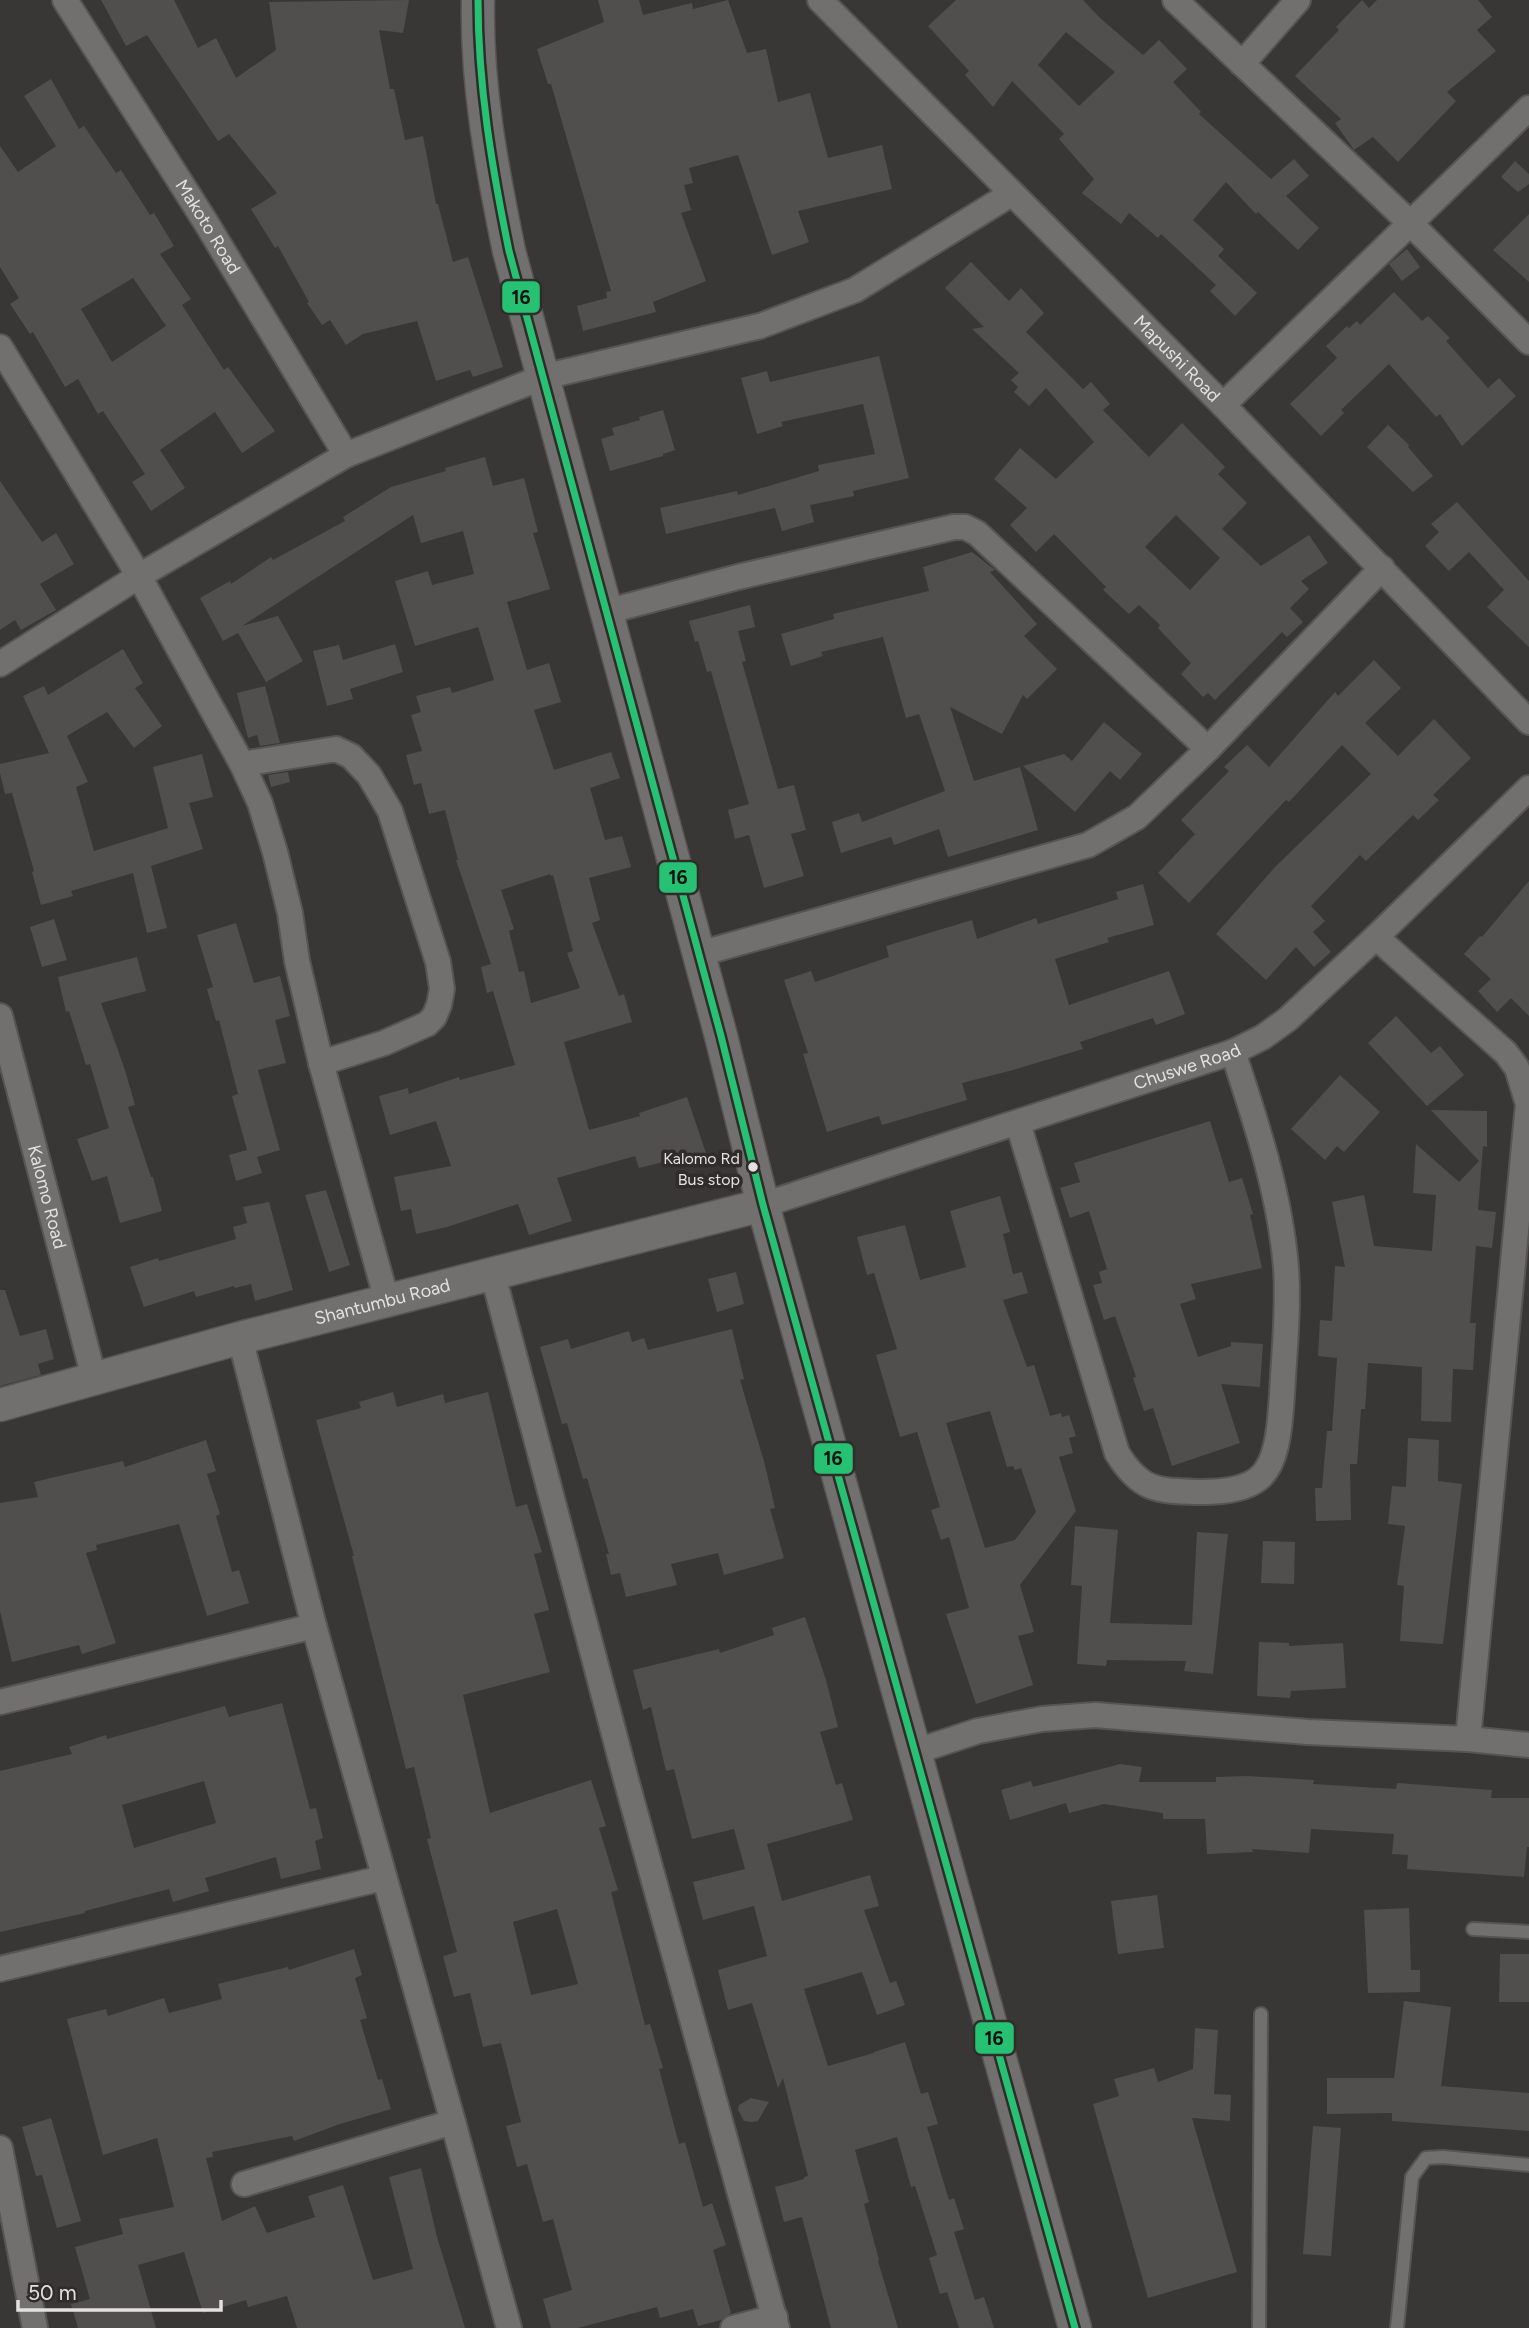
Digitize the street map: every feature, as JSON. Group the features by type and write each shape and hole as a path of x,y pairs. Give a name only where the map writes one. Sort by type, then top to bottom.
{"street":[{"name":"Makoto Road","path":"65,0 205,221 346,455"},
{"path":"478,0 477,35 489,151 509,251 764,1205 1075,2328"},
{"name":"Mapushi Road","path":"820,0 1223,405 1529,722"},
{"path":"1175,0 1409,222 1529,342"},
{"path":"1242,64 1298,0"},
{"path":"1223,405 1529,108"},
{"path":"0,664 139,576 346,455 542,377 760,326 855,290 1011,194"},
{"path":"0,347 139,576 242,764 260,803 290,913 297,961 321,1063 387,1301"},
{"path":"605,612 738,577 954,527 965,527 977,533 1208,750"},
{"path":"699,954 1088,845 1137,817 1208,750 1381,568"},
{"path":"242,764 335,749 351,756 369,775 390,811 438,962 442,989 434,1017 427,1024 384,1044 321,1063"},
{"name":"Chuswe Road","path":"764,1205 1233,1052 1263,1037 1288,1019 1376,937 1529,788"},
{"path":"1376,937 1506,1053 1517,1068 1528,1104 1468,1740"},
{"name":"Kalomo Road","path":"0,1016 94,1378"},
{"path":"1018,1123 1117,1453 1130,1473 1143,1484 1163,1490 1204,1492 1236,1489 1259,1479 1274,1456 1281,1412 1285,1350 1286,1269 1279,1214 1258,1128 1233,1052"},
{"name":"Shantumbu Road","path":"0,1405 240,1338 764,1205"},
{"path":"493,1275 627,1783 776,2323 733,2328"},
{"path":"240,1338 314,1626 509,2328"},
{"path":"0,1702 314,1626"},
{"path":"914,1752 978,1731 1042,1718 1095,1715 1308,1732 1529,1745"},
{"path":"0,1969 383,1878"},
{"path":"244,2184 453,2122"},
{"path":"0,2148 35,2328"}],"lane":[{"path":"1473,1929 1529,1932"},
{"path":"1259,2328 1261,2014"},
{"path":"1397,2328 1412,2177 1426,2158 1443,2157 1529,2165"}],"building":[{"path":"101,0 174,0 198,48 216,38 236,78 276,50 269,2 409,0 403,33 379,30 390,89 394,89 405,140 423,136 436,204 453,262 468,257 503,367 473,377 470,370 436,381 417,321 363,334 346,345 330,320 322,325 307,303 309,302 278,246 275,248 251,209 277,193 229,134 218,141 147,35 126,46"},
{"path":"598,0 639,0 643,15 692,3 693,9 728,0 747,53 766,49 778,102 810,93 828,158 882,145 892,189 798,211 809,242 772,255 738,155 689,168 693,183 684,185 691,210 681,213 706,281 653,302 656,312 583,331 577,306 607,298 606,292 611,291 551,84 548,84 537,49 604,22"},
{"path":"956,0 1083,0 1143,55 1159,40 1187,69 1173,82 1201,112 1199,114 1271,179 1294,159 1309,176 1286,196 1319,228 1298,250 1258,212 1256,214 1226,182 1193,220 1224,249 1218,256 1257,293 1235,316 1210,291 1216,285 1161,234 1158,238 1129,213 1121,224 1082,193 1094,179 1059,139 1064,134 1012,81 993,107 965,75 969,71 928,26","holes":["1066,32 1115,72 1079,106 1038,65"]},
{"path":"1362,0 1369,8 1377,0 1478,0 1492,17 1477,30 1496,51 1447,92 1456,101 1398,162 1373,137 1354,150 1335,123 1341,119 1295,76 1339,30 1336,27"},
{"path":"51,79 79,129 84,126 116,173 121,170 150,215 154,213 174,246 160,254 191,299 182,305 224,370 228,367 275,431 242,453 215,412 160,450 185,488 151,511 132,482 145,474 103,411 98,414 78,379 65,387 33,332 30,334 10,304 19,298 0,267 0,146 18,172 56,146 24,96","holes":["133,278 166,326 112,362 81,309"]},
{"path":"1515,161 1529,174 1529,184 1518,192 1501,177"},
{"path":"1529,214 1529,282 1493,250"},
{"path":"1407,249 1420,267 1402,281 1389,264"},
{"path":"971,262 1009,301 1021,288 1044,313 1026,332 1083,389 1091,382 1110,404 1103,410 1149,457 1182,423 1225,467 1218,474 1247,503 1222,529 1261,566 1309,535 1328,563 1301,581 1309,589 1290,608 1303,622 1287,637 1282,632 1215,700 1208,693 1203,697 1181,674 1191,663 1158,628 1160,625 1139,605 1129,614 1103,590 1106,587 1054,534 1036,552 1010,525 1027,508 994,479 1020,448 1056,479 1094,442 1046,388 1029,406 1014,392 1018,387 1011,380 1019,373 972,329 984,327 945,288","holes":["1176,515 1220,558 1190,590 1145,547"]},
{"path":"1394,292 1422,321 1428,316 1450,338 1446,341 1488,388 1499,378 1516,396 1462,446 1440,414 1436,417 1389,364 1341,410 1344,413 1321,436 1290,404 1337,358 1326,346 1347,326 1349,328 1357,321 1360,325"},
{"path":"879,356 909,478 853,491 854,496 810,505 814,522 782,531 775,508 666,534 660,508 737,491 738,495 819,471 818,465 875,454 863,404 781,422 783,426 757,434 741,378 767,371 770,382"},
{"path":"663,410 675,450 610,471 601,439 614,435 612,428"},
{"path":"1388,425 1409,445 1433,476 1413,492 1367,447"},
{"path":"485,457 493,486 524,478 538,532 533,533 550,589 507,602 527,670 549,663 561,702 534,710 554,770 611,752 620,778 590,788 605,840 622,836 631,867 589,878 600,920 592,923 619,996 624,994 632,1022 564,1042 589,1130 640,1116 639,1113 687,1097 707,1156 677,1166 675,1159 639,1168 635,1156 557,1178 572,1221 529,1235 518,1204 416,1234 411,1209 401,1211 394,1177 451,1166 436,1121 390,1135 379,1096 408,1088 409,1094 459,1077 460,1080 515,1065 493,991 487,993 481,967 491,964 456,860 445,810 429,814 421,783 414,785 406,755 422,751 411,715 421,712 416,696 450,687 452,693 494,680 478,627 415,646 395,581 428,571 432,585 474,574 463,531 421,543 413,515 242,626 278,616 303,661 266,682 238,633 223,641 200,598 230,581 231,584 271,557 273,560 345,521 343,517 391,487 446,471 445,468","holes":["550,874 553,875 573,951 567,953 580,988 531,1003 524,971 519,972 509,931 514,929 501,890"]},
{"path":"0,481 42,542 56,533 74,564 40,584 56,610 21,630 15,620 0,630"},
{"path":"1457,502 1529,581 1529,647 1487,607 1504,590 1469,552 1449,571 1425,546 1439,532 1431,524"},
{"path":"972,552 995,570 990,572 1037,624 1024,636 1057,669 1027,699 1023,695 1002,734 950,707 974,781 1020,767 1038,830 948,857 939,829 894,845 891,837 841,853 832,822 859,813 862,822 945,791 919,714 906,718 883,637 821,652 823,656 791,666 781,634 834,619 833,614 929,591 923,567"},
{"path":"750,605 755,627 738,631 746,661 742,662 778,789 794,785 806,830 791,834 804,876 764,888 749,835 735,839 728,810 749,804 711,671 707,672 689,621"},
{"path":"395,644 403,672 350,689 353,699 327,706 313,651 339,645 343,660"},
{"path":"123,649 143,683 135,688 162,726 134,748 107,712 67,736 88,782 76,787 94,851 168,828 153,767 202,754 213,797 189,803 203,849 151,866 167,928 147,933 133,873 71,891 73,896 41,905 12,793 5,794 0,773 0,764 49,753 23,696 44,686 48,695"},
{"path":"1374,660 1401,688 1365,723 1398,756 1434,719 1471,758 1433,795 1439,800 1418,820 1413,815 1366,861 1360,855 1311,906 1325,921 1313,932 1331,952 1314,967 1296,947 1266,980 1216,934 1276,866 1371,774 1342,745 1189,903 1158,873 1195,834 1181,820 1229,771 1224,767 1247,745 1269,767 1335,692 1338,696"},
{"path":"265,686 280,743 260,746 257,735 248,738 237,693"},
{"path":"1104,722 1142,754 1120,780 1110,771 1075,812 1023,766 1064,754 1072,761"},
{"path":"288,772 290,782 271,787 268,775"},
{"path":"1529,881 1529,1016 1511,998 1497,1012 1478,991 1491,979 1464,954 1480,936 1482,937"},
{"path":"1143,884 1154,925 1107,938 1109,942 1055,959 1069,1005 1169,971 1185,1014 1156,1025 1153,1018 1080,1042 1083,1049 962,1083 967,1100 882,1125 879,1116 827,1132 803,1054 808,1053 784,980 811,971 815,982 889,957 886,946 972,920 977,939 1036,918 1038,924 1118,899 1116,892"},
{"path":"54,919 67,960 42,967 30,927"},
{"path":"236,923 254,983 280,976 290,1016 275,1020 286,1063 258,1070 280,1150 257,1157 262,1173 236,1181 229,1155 247,1150 232,1096 238,1094 219,1020 216,1021 207,989 213,987 197,935"},
{"path":"137,957 146,991 101,1003 125,1070 135,1105 128,1107 162,1211 120,1223 107,1176 92,1181 77,1139 109,1128 90,1064 86,1065 69,1011 66,1012 58,977"},
{"path":"1396,1016 1431,1053 1440,1046 1464,1075 1427,1106 1368,1043"},
{"path":"1340,1075 1380,1112 1344,1152 1337,1146 1325,1160 1291,1129"},
{"path":"1431,1110 1487,1111 1487,1147 1483,1146 1478,1210 1496,1212 1492,1248 1476,1246 1470,1323 1476,1323 1473,1370 1453,1369 1451,1422 1421,1421 1422,1367 1368,1363 1357,1464 1350,1464 1351,1520 1316,1521 1315,1488 1322,1488 1327,1431 1332,1431 1337,1358 1318,1356 1320,1320 1332,1321 1335,1266 1345,1267 1332,1202 1364,1195 1374,1246 1432,1251 1436,1195 1413,1193 1416,1144 1459,1182 1479,1161"},
{"path":"1210,1121 1229,1182 1242,1178 1253,1214 1250,1215 1262,1268 1191,1284 1196,1299 1180,1304 1198,1357 1231,1346 1231,1342 1263,1344 1260,1387 1221,1384 1240,1443 1172,1466 1153,1408 1144,1411 1133,1378 1136,1377 1115,1316 1104,1320 1093,1285 1102,1283 1099,1272 1107,1269 1089,1211 1070,1218 1060,1188 1080,1182 1074,1163"},
{"path":"326,1190 350,1265 329,1272 305,1195"},
{"path":"1000,1196 1010,1232 1003,1234 1013,1274 1022,1272 1028,1293 1003,1300 1027,1367 1034,1365 1050,1416 1061,1413 1062,1417 1069,1415 1076,1436 1069,1438 1073,1453 1059,1457 1076,1511 1020,1585 1034,1632 1018,1636 1033,1685 976,1704 946,1614 969,1608 949,1537 941,1540 931,1510 940,1507 917,1432 900,1437 876,1355 897,1349 874,1273 867,1275 857,1237 905,1225 920,1280 966,1267 950,1211","holes":["990,1411 1007,1467 1013,1466 1015,1470 1021,1468 1036,1512 1015,1540 985,1548 946,1423"]},
{"path":"269,1202 293,1290 255,1301 251,1284 196,1297 194,1291 144,1307 130,1267 236,1239 233,1227 247,1223 243,1207"},
{"path":"736,1272 744,1304 717,1312 708,1279"},
{"path":"0,1290 5,1290 20,1336 46,1329 54,1359 38,1364 41,1375 0,1386"},
{"path":"732,1329 744,1379 740,1380 765,1465 775,1508 770,1509 784,1558 724,1575 718,1553 671,1564 677,1585 626,1597 620,1573 611,1575 606,1554 609,1554 587,1478 583,1479 567,1423 562,1424 540,1347 568,1339 571,1349 629,1331 632,1342 644,1338 648,1350"},
{"path":"393,1392 397,1407 443,1394 445,1403 488,1392 516,1507 527,1504 542,1552 534,1554 549,1610 534,1614 550,1672 463,1695 490,1813 591,1780 606,1826 599,1828 618,1890 611,1892 645,2025 650,2024 663,2068 659,2069 679,2144 685,2142 703,2207 712,2203 726,2245 713,2250 731,2313 721,2320 698,2326 693,2309 660,2318 657,2307 578,2328 551,2328 543,2299 572,2290 553,2219 543,2222 527,2164 517,2167 506,2126 521,2122 501,2043 483,2047 470,1993 454,1997 443,1956 457,1952 427,1839 431,1838 414,1767 406,1769 354,1556 316,1420 361,1408 359,1402","holes":["557,1909 578,1984 531,1995 513,1922"]},
{"path":"1408,1438 1439,1440 1438,1481 1462,1484 1443,1644 1400,1641 1404,1586 1397,1585 1405,1526 1388,1524 1392,1486 1406,1487"},
{"path":"206,1440 216,1471 207,1474 220,1514 216,1516 232,1572 239,1570 249,1603 207,1616 179,1524 96,1545 97,1550 86,1553 116,1643 82,1654 79,1645 12,1662 0,1611 0,1503 38,1497 34,1482 123,1461 125,1467"},
{"path":"1075,1526 1118,1530 1110,1623 1192,1625 1197,1532 1228,1534 1213,1674 1184,1671 1186,1661 1107,1660 1106,1666 1077,1664 1082,1586 1071,1585"},
{"path":"1263,1541 1295,1542 1294,1584 1261,1583"},
{"path":"805,1617 838,1727 820,1732 836,1785 842,1783 853,1820 767,1844 782,1901 870,1875 879,1906 864,1910 890,1983 896,1981 905,2005 877,2015 862,1972 804,1989 828,2066 905,2042 921,2094 928,2092 938,2124 927,2127 949,2200 954,2198 964,2229 954,2232 975,2300 984,2297 994,2328 959,2328 947,2292 940,2294 929,2258 937,2255 915,2186 911,2187 897,2137 855,2150 869,2202 864,2204 898,2328 831,2328 802,2217 784,2222 775,2187 808,2176 783,2078 778,2088 752,2003 728,2010 718,1970 767,1956 754,1906 703,1920 693,1882 745,1869 734,1829 692,1839 674,1769 666,1771 651,1707 643,1710 633,1670 719,1649 720,1653 774,1635 772,1628"},
{"path":"1259,1642 1289,1643 1289,1646 1343,1643 1346,1688 1291,1691 1290,1698 1257,1696"},
{"path":"282,1703 310,1809 316,1808 323,1838 315,1841 321,1869 281,1879 276,1857 205,1878 209,1891 173,1902 169,1889 85,1913 0,1932 0,1771 72,1754 69,1747 106,1735 107,1739 225,1706 229,1717","holes":["204,1781 216,1823 134,1848 122,1805"]},
{"path":"1120,1764 1142,1767 1139,1782 1216,1782 1216,1777 1247,1776 1314,1780 1313,1784 1396,1789 1397,1783 1492,1790 1491,1798 1529,1798 1529,1847 1524,1877 1407,1869 1408,1855 1392,1854 1394,1834 1311,1829 1309,1853 1252,1849 1253,1852 1207,1854 1205,1819 1163,1819 1163,1813 1104,1804 1069,1813 1066,1803 1010,1820 1001,1790 1031,1781 1033,1787"},
{"path":"1157,1895 1164,1948 1118,1954 1111,1901"},
{"path":"1409,1908 1411,1970 1420,1970 1420,1992 1368,1993 1364,1910"},
{"path":"354,1949 362,1975 355,1978 367,2018 360,2020 378,2080 382,2079 391,2109 294,2141 292,2136 212,2152 213,2157 206,2158 222,2221 255,2206 267,2233 315,2217 308,2196 343,2185 373,2280 413,2269 389,2177 421,2168 437,2237 465,2328 297,2328 287,2296 248,2307 246,2300 203,2313 184,2252 138,2265 156,2328 78,2328 71,2304 90,2299 75,2247 123,2234 119,2219 174,2207 157,2138 103,2155 67,2019 106,2009 108,2016 164,1998 169,2013 222,1999 218,1984 288,1967 289,1970"},
{"path":"1500,1954 1529,1954 1529,2002 1499,2002"},
{"path":"1404,2001 1451,2007 1441,2086 1529,2093 1529,2131 1392,2121 1392,2113 1327,2114 1327,2078 1394,2078"},
{"path":"1195,2028 1218,2030 1214,2094 1231,2095 1230,2121 1192,2118 1237,2272 1148,2298 1093,2104 1119,2096 1114,2079 1154,2068 1158,2082 1193,2069"},
{"path":"751,2098 769,2102 758,2121 744,2121 738,2110 739,2105"},
{"path":"51,2118 81,2221 57,2228 42,2175 36,2176 22,2127"},
{"path":"1313,2126 1341,2128 1331,2256 1303,2254"}],"transit line":[{"name":"16","path":"478,0 480,63 487,126 509,251 721,1036 763,1205 1075,2328"}],"place":[{"name":"Kalomo Rd Bus stop","path":"753,1167"}]}
